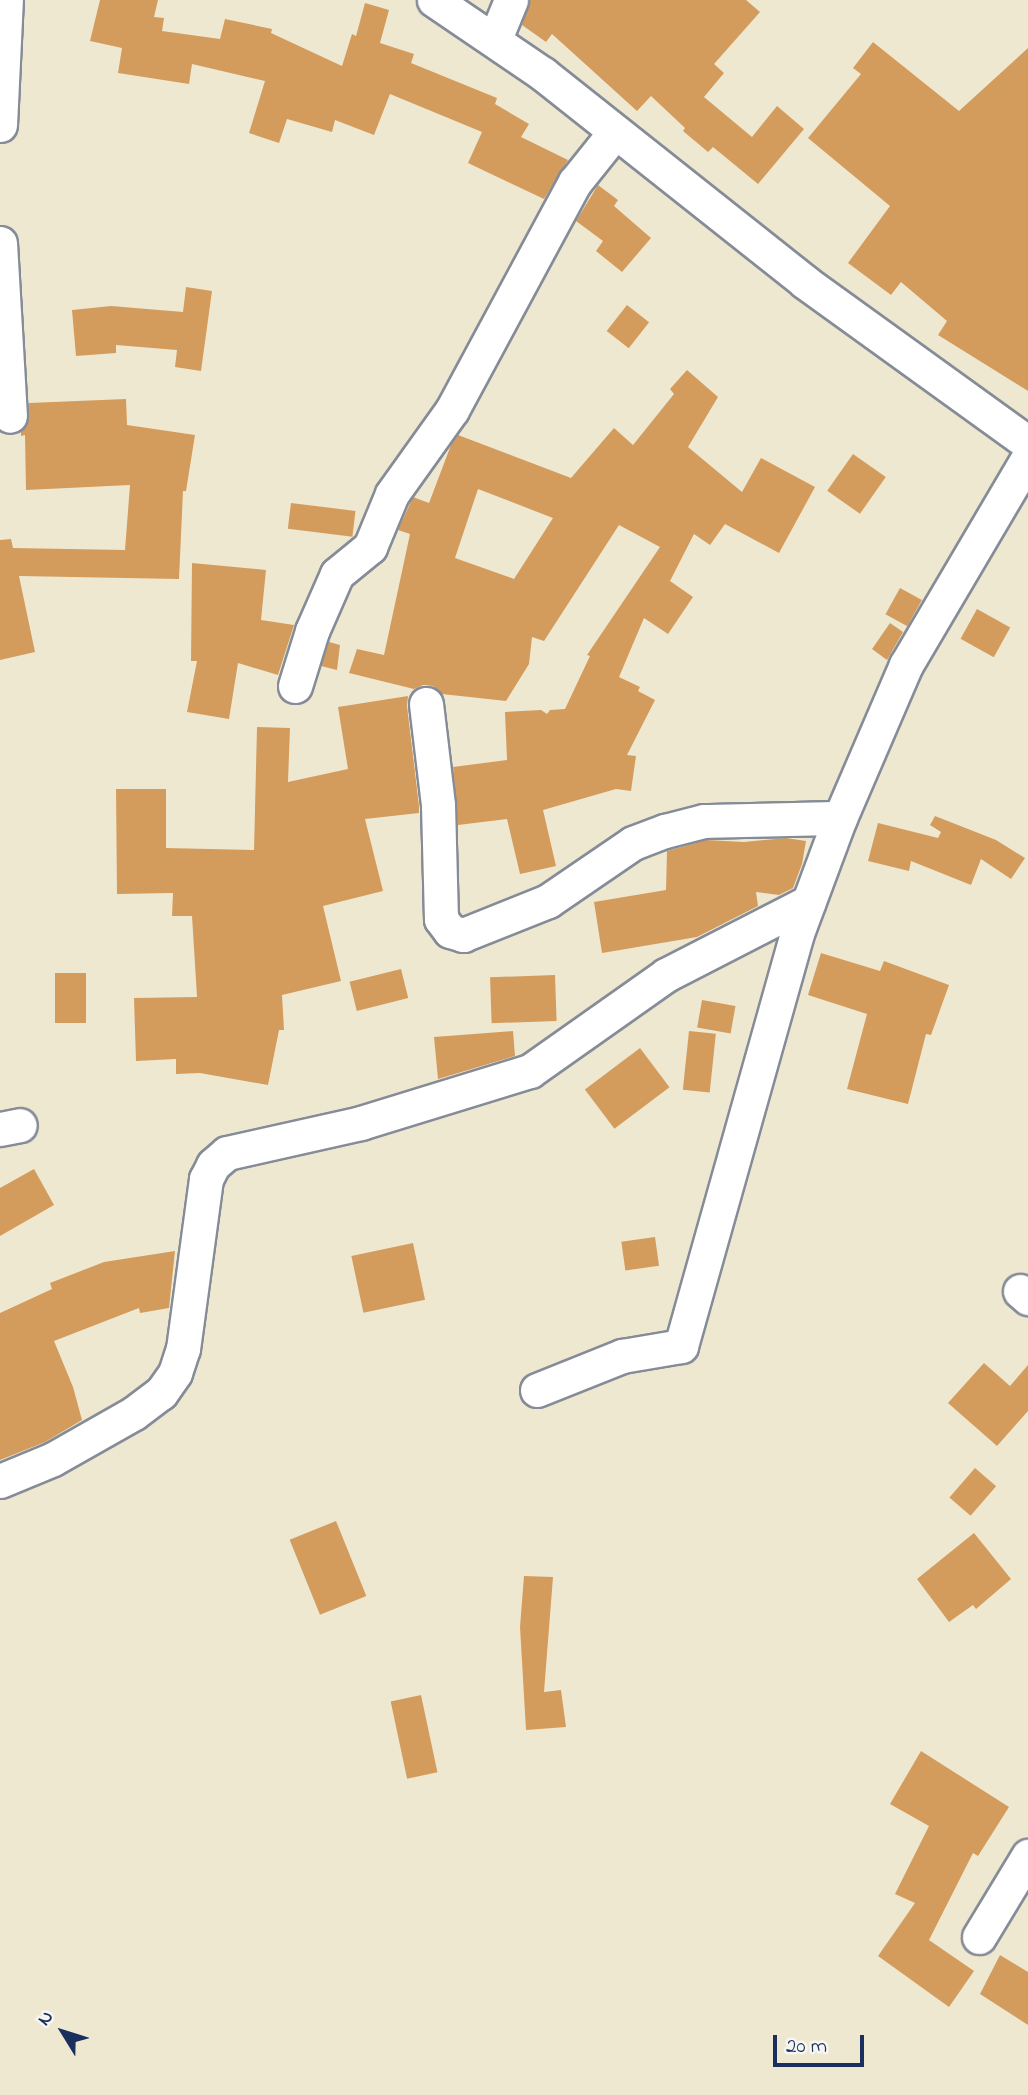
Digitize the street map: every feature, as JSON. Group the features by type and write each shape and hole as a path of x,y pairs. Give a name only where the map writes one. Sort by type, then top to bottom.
{"street":[{"path":"0,125 6,0"},
{"path":"434,0 495,39 805,282 1028,443"},
{"path":"495,39 511,0"},
{"path":"295,686 312,631 337,574 370,547 392,494 452,410 575,182 615,132"},
{"path":"0,243 10,416"},
{"path":"537,1390 622,1356 681,1346 748,1101 808,902 840,818 906,666 1028,458"},
{"path":"426,704 438,805 441,919 450,931 463,935 548,901 633,843 665,831 704,821 840,818"},
{"path":"0,1481 53,1459 134,1413 161,1392 175,1373 183,1349 206,1179 213,1164 227,1153 371,1121 530,1071 567,1048 666,975 808,902"},
{"path":"979,1937 1028,1856"}],"building":[{"path":"100,0 158,0 154,17 164,18 162,31 220,39 225,19 272,29 271,33 342,66 352,34 356,36 365,3 389,10 380,43 414,54 411,63 497,98 495,104 529,124 521,137 568,160 544,199 468,163 482,132 390,94 374,135 335,120 332,132 287,119 279,143 249,133 265,81 192,64 189,84 118,73 122,48 90,41"},
{"path":"530,0 746,0 760,12 714,64 724,73 704,97 752,137 777,106 804,129 758,184 713,147 708,152 683,131 685,128 651,96 637,111 552,34 546,42 522,25"},
{"path":"873,42 959,111 1028,48 1028,391 938,335 947,321 901,282 891,295 848,263 890,206 808,138 861,74 853,68"},
{"path":"598,185 618,200 614,206 651,238 622,272 596,251 603,241 576,221"},
{"path":"186,287 212,291 201,371 175,367 177,350 116,345 116,353 76,356 72,310 111,306 183,312"},
{"path":"627,305 649,322 629,348 607,331"},
{"path":"687,370 718,397 688,447 742,492 761,458 815,487 779,553 725,524 710,545 694,534 670,581 693,597 668,634 644,618 619,677 640,687 638,691 655,700 627,755 636,756 631,791 616,789 543,810 556,866 520,874 507,819 458,825 453,767 507,760 505,712 541,710 547,714 550,710 565,709 590,656 587,655 660,547 619,525 544,641 532,637 529,664 506,701 442,694 433,686 423,685 414,689 349,673 357,649 384,655 410,534 398,530 413,497 429,503 451,445 458,435 571,478 614,428 633,445 674,394 670,389","holes":["478,489 553,518 514,579 455,558"]},
{"path":"126,399 127,425 195,435 186,491 183,491 179,579 19,576 35,652 0,660 0,540 11,539 13,548 125,550 130,485 26,490 25,435 21,436 21,432 27,424 29,403"},
{"path":"853,454 886,477 860,514 827,491"},
{"path":"291,503 356,511 352,537 288,529"},
{"path":"192,563 266,570 261,620 294,625 278,675 238,663 229,719 187,712 197,661 191,661"},
{"path":"900,588 922,600 907,626 885,614"},
{"path":"977,609 1010,627 994,657 961,639"},
{"path":"890,623 903,632 887,660 872,649"},
{"path":"329,642 340,645 337,670 321,666"},
{"path":"408,696 419,813 365,819 383,891 323,906 341,981 282,995 284,1030 279,1030 268,1085 200,1073 176,1074 176,1059 136,1061 134,998 197,997 192,916 172,916 173,893 117,894 116,789 166,789 166,848 254,850 257,727 290,728 288,782 348,769 338,707"},
{"path":"935,816 996,840 1025,858 1011,879 981,859 971,885 911,861 909,871 868,861 878,823 938,838 941,832 930,825"},
{"path":"786,838 806,841 802,864 793,888 779,895 756,892 758,906 697,937 602,953 594,902 666,890 667,851 707,840 744,842"},
{"path":"821,953 880,971 884,961 949,985 931,1035 926,1034 908,1104 847,1089 867,1014 808,995"},
{"path":"401,969 408,998 357,1011 350,982"},
{"path":"55,973 86,973 86,1023 55,1023"},
{"path":"555,975 557,1021 492,1023 490,977"},
{"path":"702,1000 735,1006 731,1033 697,1028"},
{"path":"513,1031 515,1056 438,1079 434,1037"},
{"path":"689,1031 716,1034 710,1092 683,1090"},
{"path":"640,1048 669,1087 614,1129 585,1090"},
{"path":"34,1169 54,1205 0,1236 0,1188"},
{"path":"655,1237 659,1266 625,1270 621,1242"},
{"path":"413,1243 425,1300 363,1313 351,1256"},
{"path":"175,1251 169,1308 140,1313 139,1308 54,1341 73,1387 82,1420 45,1442 0,1460 0,1313 52,1289 50,1283 104,1262"},
{"path":"984,1363 1010,1386 1028,1365 1028,1411 997,1446 948,1403"},
{"path":"975,1468 996,1486 971,1516 949,1497"},
{"path":"336,1521 366,1596 320,1615 290,1540"},
{"path":"974,1533 1011,1579 976,1609 973,1605 949,1622 917,1579"},
{"path":"524,1576 553,1577 544,1692 561,1690 566,1727 526,1730 520,1627"},
{"path":"421,1695 437,1772 407,1779 391,1701"},
{"path":"921,1751 1009,1807 978,1856 973,1853 929,1940 974,1971 949,2007 878,1956 915,1903 895,1894 929,1826 890,1804"},
{"path":"1000,1955 1028,1972 1028,2025 980,1994"}]}
